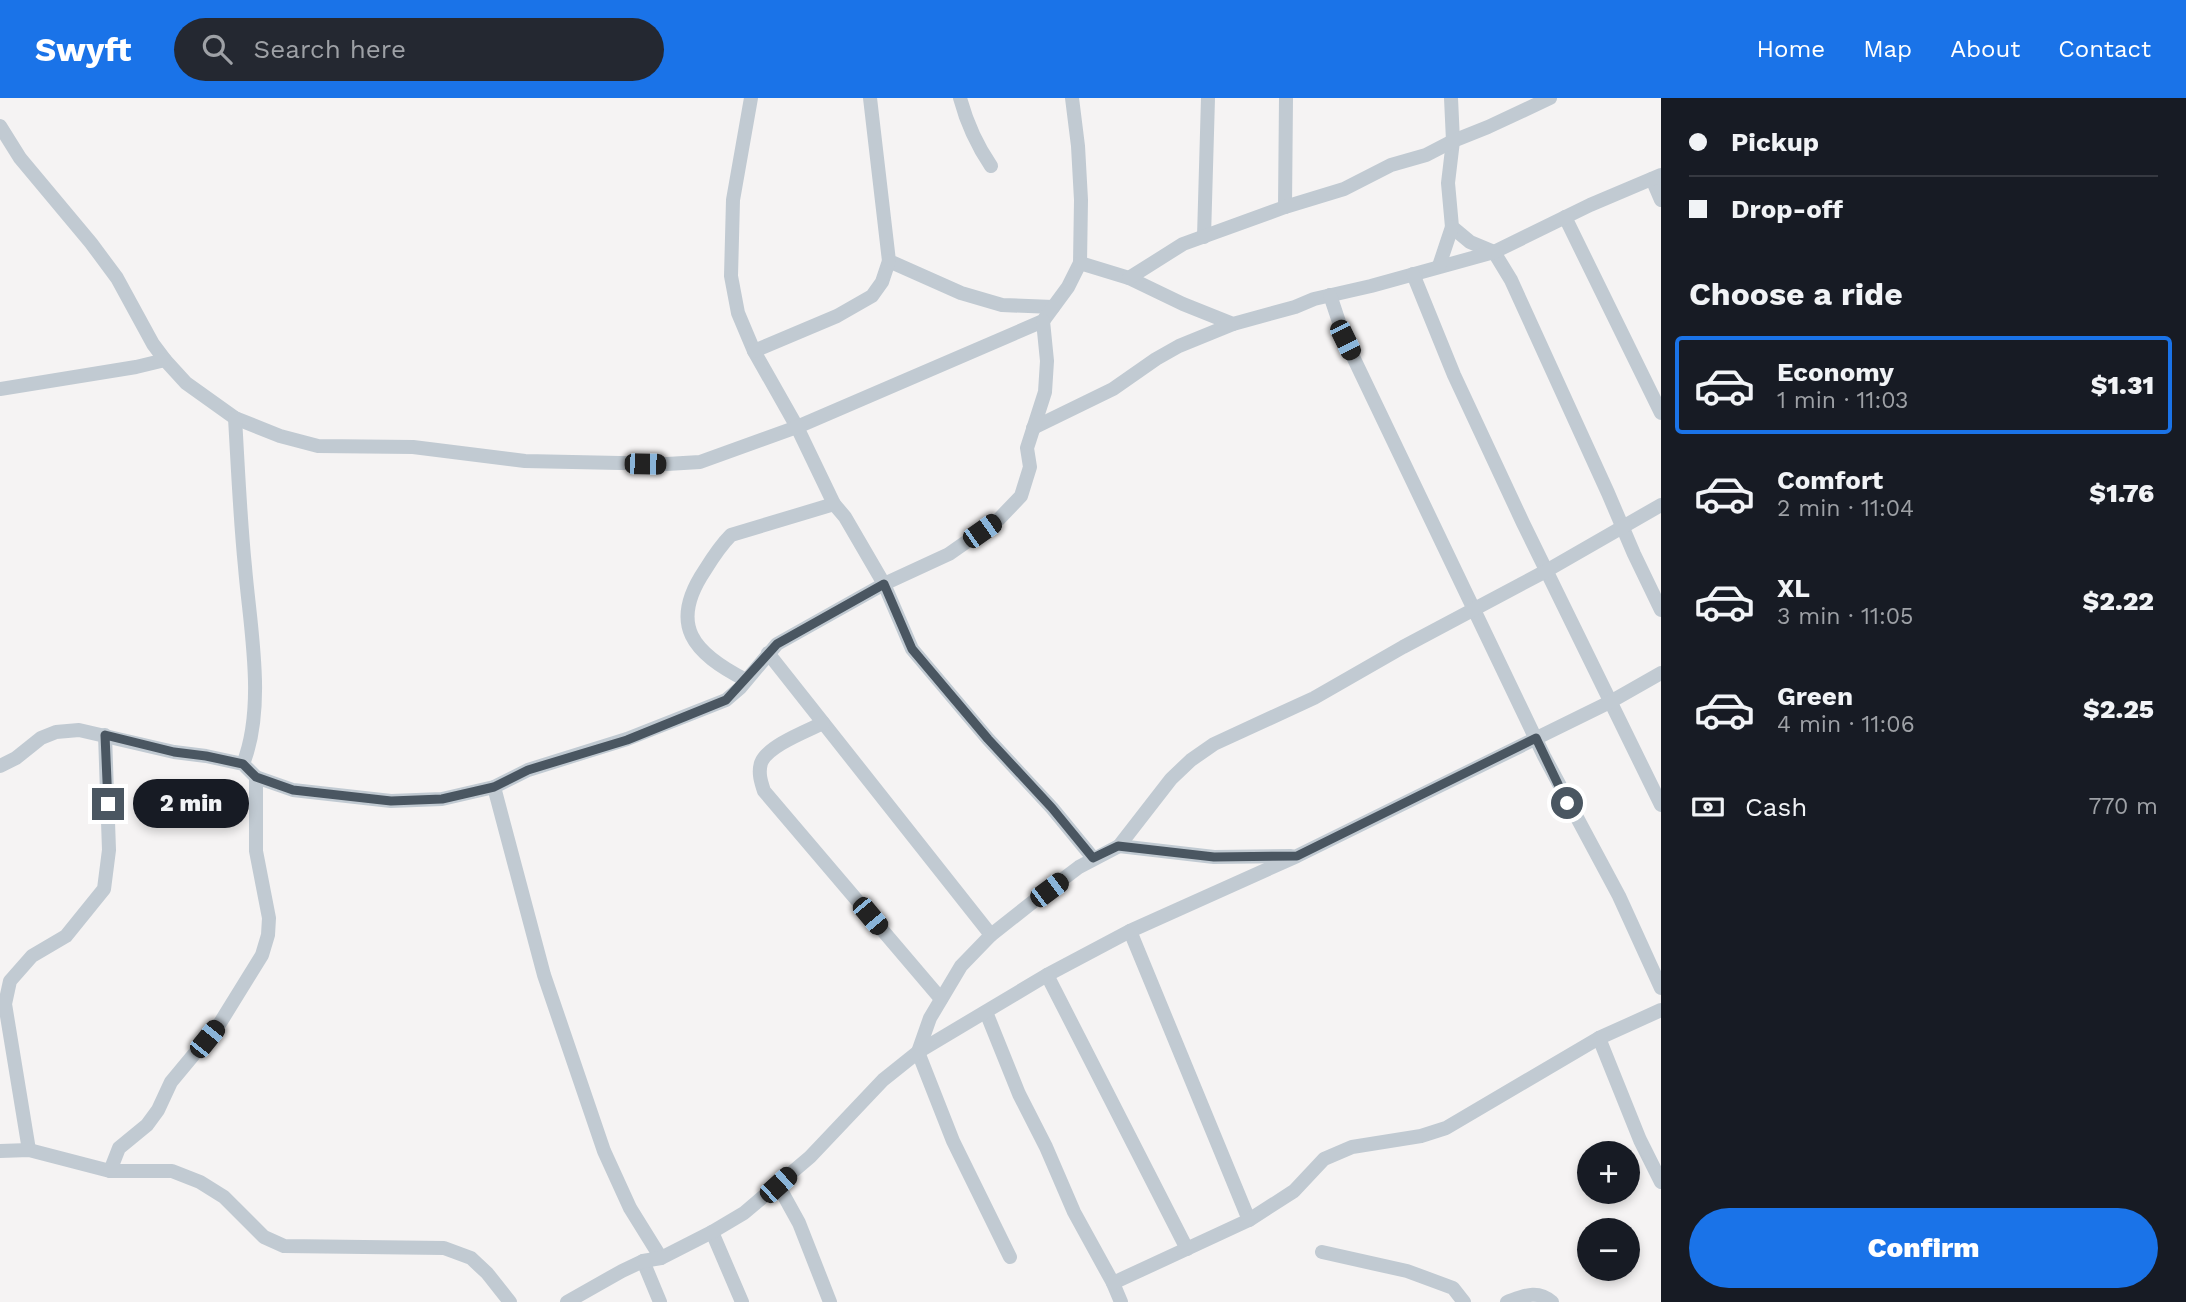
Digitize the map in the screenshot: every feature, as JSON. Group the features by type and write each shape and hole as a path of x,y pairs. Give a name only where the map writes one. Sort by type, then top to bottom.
{"street":[{"path":"751,98 733,200 731,276 738,313 754,351 797,427 834,504 845,517 884,584 912,649 1093,858"},
{"path":"754,351 837,316 872,296 882,282 889,261 870,98"},
{"path":"960,98 975,142 991,166"},
{"path":"0,127 20,158 117,278 164,360 186,383 234,418 280,436 318,446 413,447 525,461 667,464 700,462 797,427 1043,321 1068,288 1080,263 1081,200 1072,98"},
{"path":"1204,237 1208,98"},
{"path":"1285,206 1286,98"},
{"path":"1439,266 1452,227 1448,183 1453,141 1451,98"},
{"path":"1129,278 1183,244 1285,206 1344,189 1391,165 1426,155 1549,98"},
{"path":"1032,428 1113,389 1179,346 1233,324 1494,252 1656,177 1661,200"},
{"path":"1565,217 1661,413"},
{"path":"1452,227 1470,242 1494,252 1521,302 1661,610"},
{"path":"889,261 961,293 1002,305 1053,307"},
{"path":"1080,263 1129,278 1233,324"},
{"path":"1413,274 1454,375 1609,702 1661,805"},
{"path":"1331,295 1345,340 1567,803 1619,896 1661,988"},
{"path":"0,766 16,758 41,738 56,732 79,730 174,752 243,764 256,777 293,790 391,801 442,799 494,787 528,770 627,740 726,700 768,653 785,639 813,626 884,584 949,554 999,519 1021,496 1030,467 1027,448 1045,392 1047,361 1043,321"},
{"path":"0,389 164,360"},
{"path":"234,418 254,676 253,723 243,764"},
{"path":"746,680 724,669 691,636 685,616 699,578 723,542 731,535 834,504"},
{"path":"1010,1257 953,1141 918,1052 930,1018 961,966 991,935 1052,887 1093,858 1118,846 1171,779 1191,760 1214,744 1314,698 1661,505"},
{"path":"768,653 991,935"},
{"path":"567,1302 643,1261 661,1258 744,1213 810,1157 883,1080 918,1052 1047,975 1130,931 1297,856 1609,702 1661,673"},
{"path":"823,723 771,750 761,761 759,777 764,791 941,999"},
{"path":"29,1150 5,1004 10,981 32,956 66,936 104,889 109,850 105,735"},
{"path":"110,1171 119,1148 147,1125 158,1111 171,1082 219,1023 262,955 268,935 269,918 256,851 256,777"},
{"path":"494,787 544,975 604,1150 630,1208 661,1258"},
{"path":"1118,846 1214,857 1297,856"},
{"path":"1130,931 1249,1220"},
{"path":"1047,975 1187,1249"},
{"path":"1113,1283 1249,1220 1294,1191 1324,1159 1352,1147 1421,1136 1446,1128 1599,1038 1661,1010"},
{"path":"986,1012 1014,1083 1074,1212 1121,1302"},
{"path":"1599,1038 1640,1140 1661,1182"},
{"path":"0,1151 29,1150 110,1171 172,1171 200,1182 224,1197 264,1237 284,1246 444,1248 471,1258 510,1302"},
{"path":"778,1185 799,1223 830,1302"},
{"path":"712,1232 743,1302"},
{"path":"1322,1252 1407,1271 1453,1288 1464,1302"},
{"path":"643,1261 660,1302"},
{"path":"1507,1302 1533,1293 1544,1295 1552,1302"}],"route":[{"path":"108,804 105,735 140,745 243,764 256,777 293,790 391,801 442,799 494,787 528,770 627,740 726,700 740,688 777,644 884,584 912,649 1093,858 1118,846 1214,857 1297,856 1536,738 1567,803"}]}
